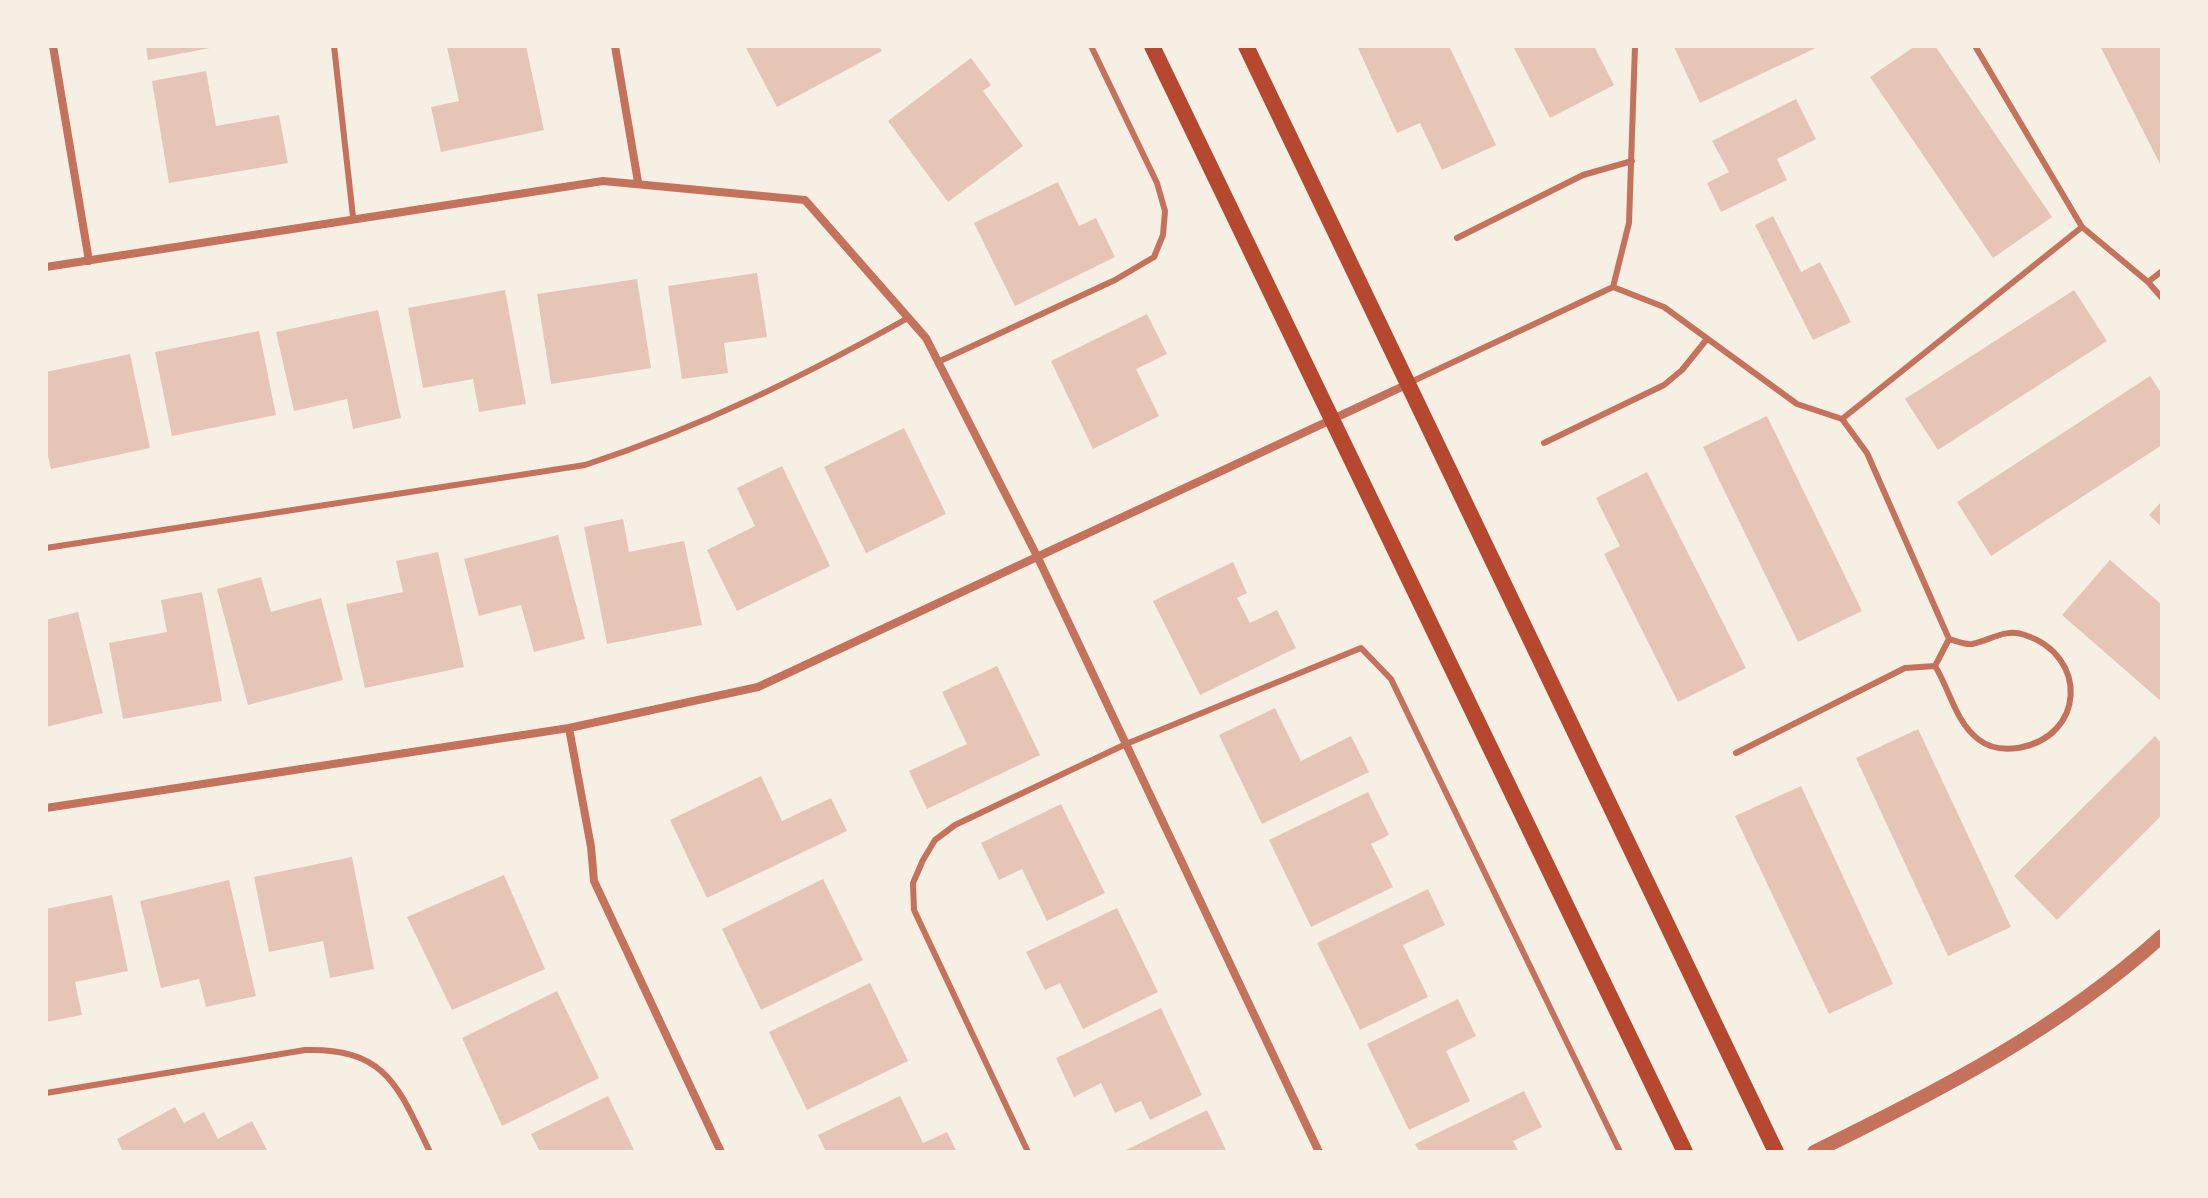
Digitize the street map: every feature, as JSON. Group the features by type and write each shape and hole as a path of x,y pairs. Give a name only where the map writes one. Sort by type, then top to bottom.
{"main road":[{"path":"1152,46 1685,1152"},
{"path":"1246,46 1776,1152"}],"street":[{"path":"53,46 89,261"},
{"path":"615,46 638,182"},
{"path":"46,267 353,217 603,181 805,200 926,338 1038,558 1319,1152"},
{"path":"46,808 569,728 758,687 1408,384"},
{"path":"569,728 591,847 594,881 721,1152"},
{"path":"1814,1152 1930,1096 2055,1023 2162,936"}],"lane":[{"path":"334,46 353,217"},
{"path":"938,362 1115,280 1154,257 1163,235 1165,211 1157,183 1091,46"},
{"path":"1613,287 1629,223 1635,46"},
{"path":"1975,46 2082,227 2148,282 2162,298"},
{"path":"1457,238 1583,175 1632,161"},
{"path":"1842,419 2082,227"},
{"path":"2148,282 2162,271"},
{"path":"1408,384 1613,287 1664,307 1797,404 1842,419 1867,453 1949,639"},
{"path":"46,548 585,465 670,437 811,372 908,318"},
{"path":"1544,443 1664,385 1682,370 1707,339"},
{"path":"1935,666 1950,691 1959,718 1979,741 2004,750 2039,745 2059,730 2072,703 2069,672 2053,650 2025,634 2003,632 1971,644 1949,639"},
{"path":"1935,666 1949,639"},
{"path":"1028,1152 914,910 913,883 935,840 955,825 1126,744 1361,648 1391,679 1620,1152"},
{"path":"1736,753 1905,668 1935,666"},
{"path":"46,1093 276,1055 338,1049 367,1060 386,1074 404,1100 430,1152"}],"building":[{"path":"146,46 214,46 215,47 148,60"},
{"path":"526,46 544,130 441,152 431,107 459,101 447,47"},
{"path":"745,46 879,46 882,51 777,107"},
{"path":"1357,46 1449,46 1496,145 1442,170 1420,123 1397,133"},
{"path":"1513,46 1594,46 1614,85 1550,118"},
{"path":"1820,46 1700,103 1674,47"},
{"path":"1915,46 1935,46 2052,217 1993,258 1870,77"},
{"path":"2100,46 2162,46 2162,168"},
{"path":"971,58 991,85 983,91 1023,146 948,202 888,121"},
{"path":"206,71 216,126 279,115 288,163 169,183 152,81"},
{"path":"1796,99 1816,139 1777,159 1787,180 1721,212 1707,183 1729,172 1712,141"},
{"path":"1058,182 1079,226 1096,218 1115,257 1015,306 974,223"},
{"path":"1773,216 1801,272 1820,262 1851,322 1813,340 1755,225"},
{"path":"757,273 767,337 724,343 728,373 682,379 668,286"},
{"path":"637,279 651,368 551,384 537,294"},
{"path":"505,290 526,404 479,412 473,379 423,388 408,308"},
{"path":"2074,290 2107,341 1938,450 1905,399"},
{"path":"378,310 401,418 353,429 347,399 294,411 276,332"},
{"path":"1147,314 1167,354 1136,369 1159,416 1093,449 1051,361"},
{"path":"259,331 276,415 172,436 155,352"},
{"path":"130,354 150,448 51,469 46,448 46,372"},
{"path":"2150,376 2162,394 2162,445 1991,556 1957,502"},
{"path":"1767,416 1862,611 1798,642 1703,447"},
{"path":"904,428 946,514 866,553 824,467"},
{"path":"782,466 830,566 737,611 707,550 755,526 737,488"},
{"path":"1647,472 1746,668 1678,702 1604,554 1620,546 1596,498"},
{"path":"2162,501 2162,527 2149,515"},
{"path":"623,519 629,552 684,541 702,625 607,644 584,527"},
{"path":"558,535 585,639 534,652 521,605 479,616 464,559"},
{"path":"438,552 464,667 365,688 346,604 403,592 396,561"},
{"path":"2110,560 2162,605 2162,702 2062,615"},
{"path":"1233,562 1247,593 1237,598 1250,623 1277,610 1296,648 1200,695 1153,601"},
{"path":"261,577 271,612 321,598 343,680 248,705 217,589"},
{"path":"202,592 222,701 123,719 109,643 167,632 161,600"},
{"path":"78,612 103,713 46,727 46,620"},
{"path":"997,666 1040,755 927,809 909,771 967,744 942,692"},
{"path":"1275,708 1301,761 1351,736 1369,772 1262,824 1219,735"},
{"path":"1918,729 2011,927 1948,956 1856,758"},
{"path":"2155,736 2162,744 2162,815 2057,920 2014,876"},
{"path":"761,776 782,821 831,798 847,831 707,898 670,820"},
{"path":"1801,786 1893,984 1829,1014 1735,816"},
{"path":"1368,792 1389,835 1371,844 1393,887 1311,927 1269,840"},
{"path":"1061,804 1105,893 1047,921 1022,869 999,880 981,843"},
{"path":"352,857 374,969 330,978 323,941 269,952 254,877"},
{"path":"504,875 545,969 452,1010 407,917"},
{"path":"823,879 863,960 761,1010 722,929"},
{"path":"229,880 256,996 206,1007 199,979 161,988 140,901"},
{"path":"1428,889 1445,925 1403,945 1428,997 1360,1030 1317,943"},
{"path":"112,895 128,971 75,982 82,1015 46,1022 46,909"},
{"path":"1117,908 1158,992 1083,1029 1060,983 1045,990 1026,952"},
{"path":"870,983 908,1061 807,1110 769,1032"},
{"path":"557,991 599,1078 502,1126 462,1038"},
{"path":"1458,999 1476,1036 1446,1051 1470,1101 1409,1130 1367,1044"},
{"path":"1161,1008 1202,1095 1150,1120 1141,1101 1115,1113 1101,1083 1074,1097 1056,1058"},
{"path":"1524,1091 1542,1127 1513,1141 1519,1152 1420,1152 1415,1144"},
{"path":"608,1096 635,1152 540,1152 531,1134"},
{"path":"900,1096 923,1143 947,1132 957,1152 826,1152 818,1135"},
{"path":"175,1107 184,1123 204,1112 218,1139 252,1121 268,1152 123,1152 117,1139"},
{"path":"1207,1110 1227,1152 1122,1152"}]}
